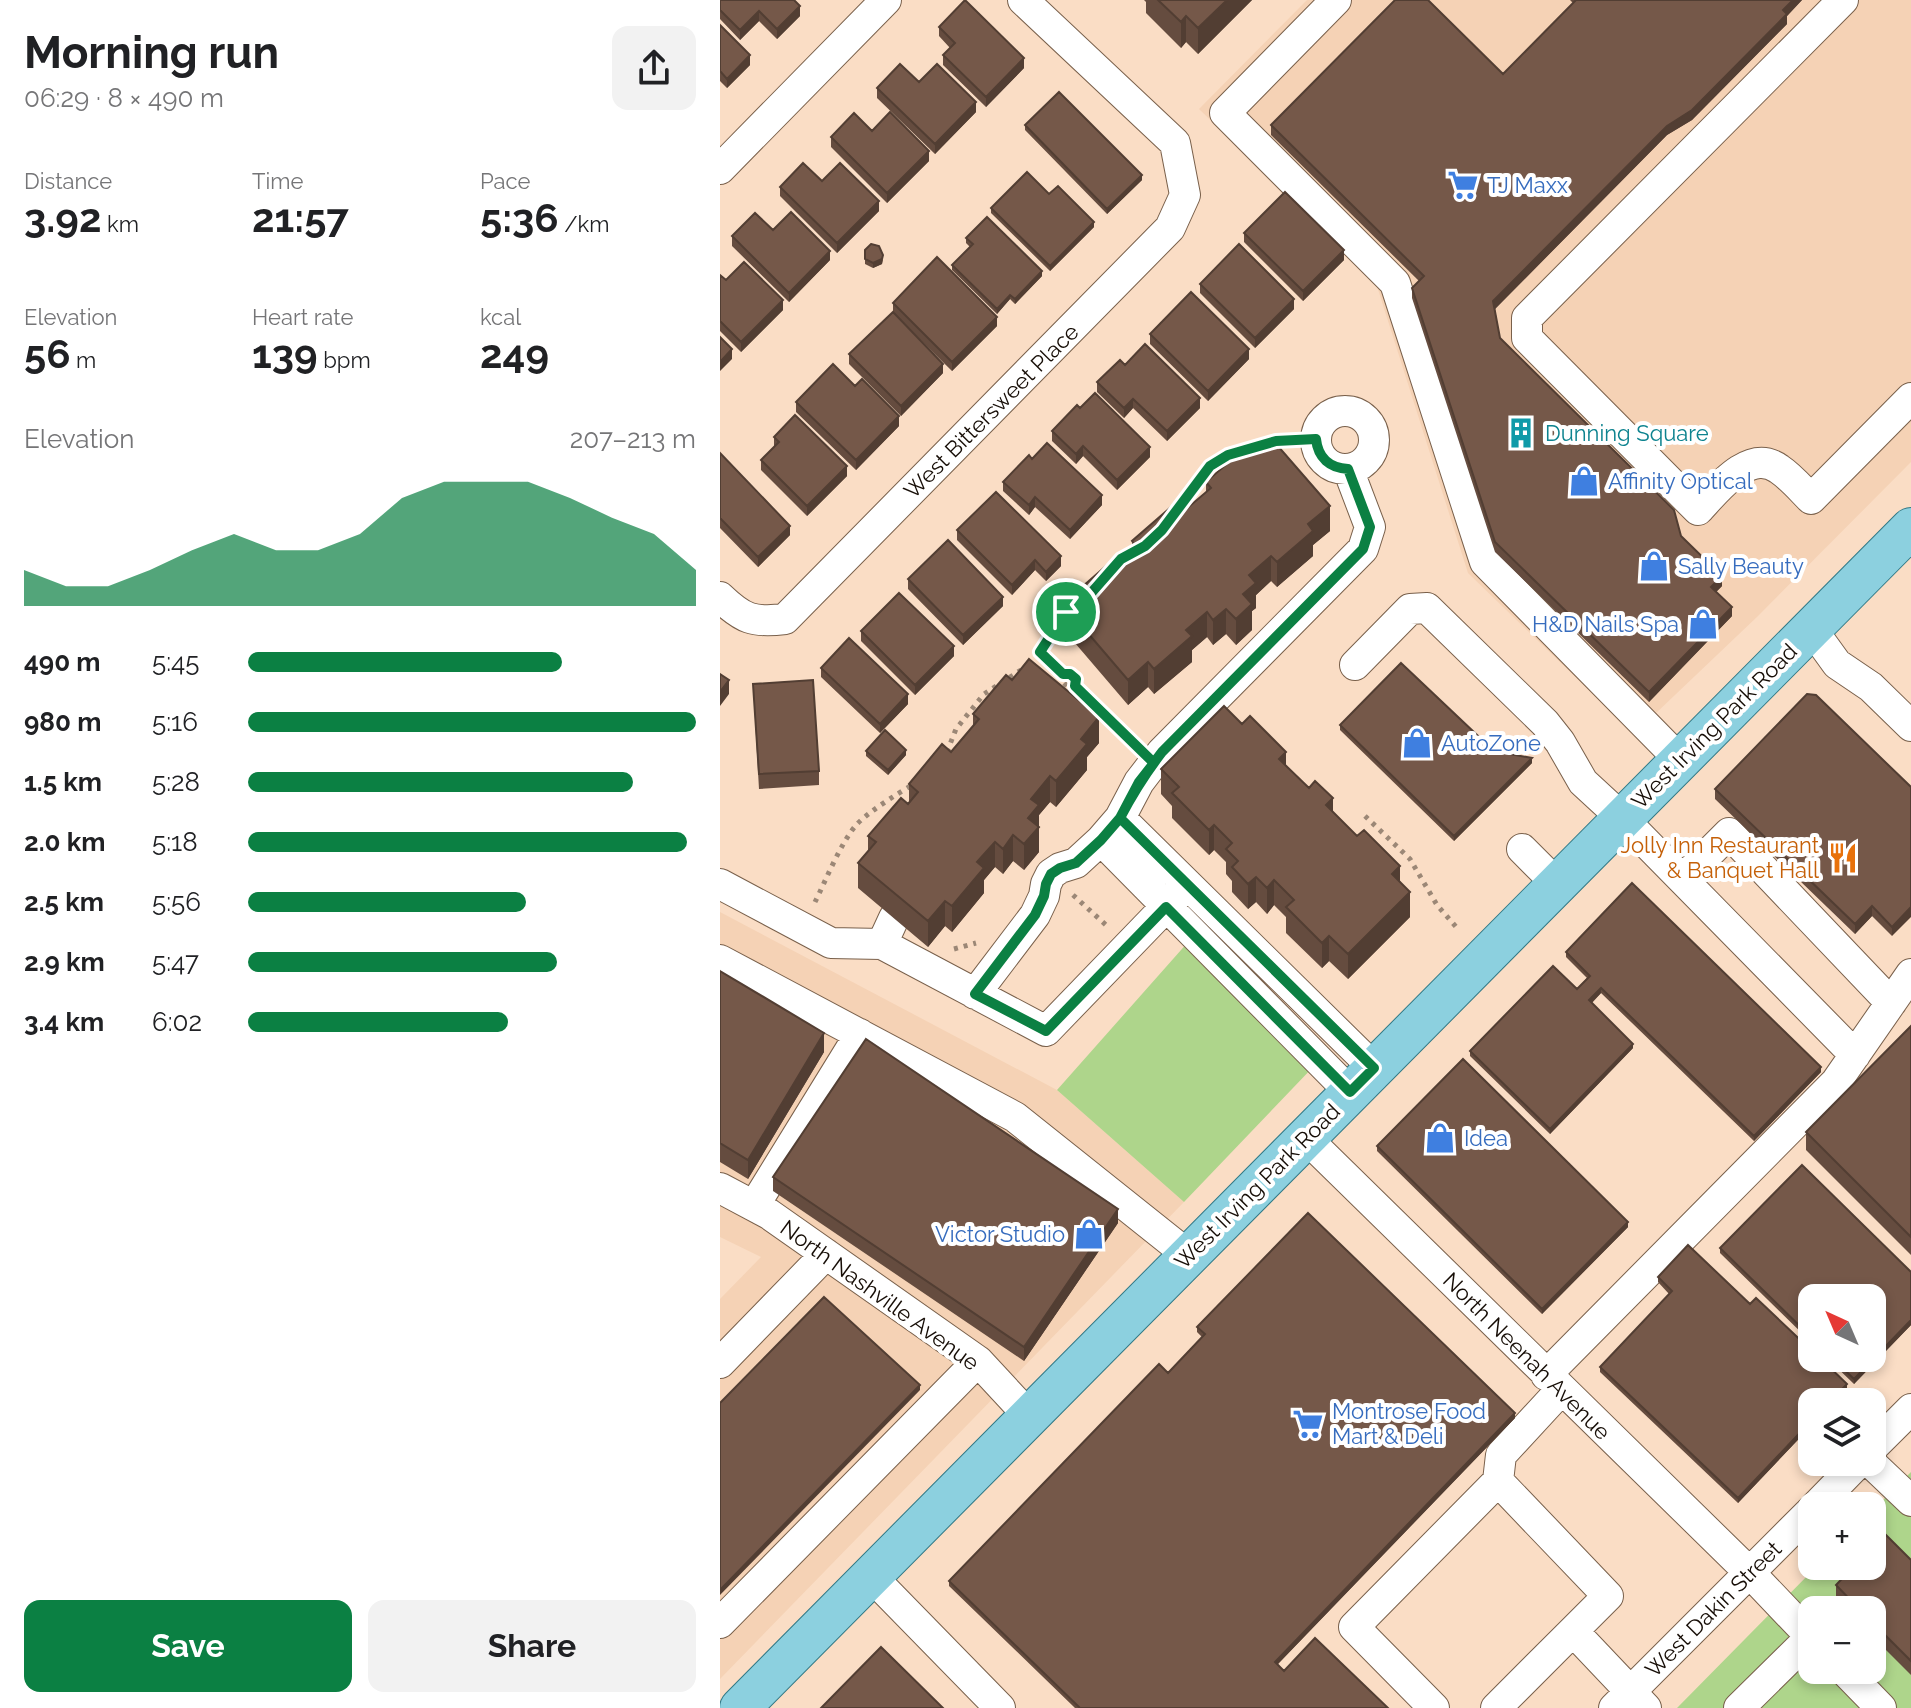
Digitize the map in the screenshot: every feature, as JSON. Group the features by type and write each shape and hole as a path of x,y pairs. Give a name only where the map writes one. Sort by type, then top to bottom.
{"main road":[{"name":"West Irving Park Road","path":"740,1708 1911,528"}],"street":[{"path":"720,169 886,0"},
{"name":"West Bittersweet Place","path":"720,597 737,613 762,622 785,619 1170,228 1185,195 1175,143 1023,0"},
{"path":"1336,0 1225,113 1395,283 1485,562 1680,760"},
{"path":"1843,0 1527,318 1527,338 1698,510 1737,470 1761,462 1777,467 1811,499 1911,398"},
{"path":"975,994 1035,915 1051,874 1076,863 1110,829 1162,752 1363,549 1370,527 1341,468 1321,456 1316,439 1322,421 1330,415 1348,411 1365,418 1374,435 1371,453 1365,461 1357,466 1341,468 1311,487"},
{"path":"1355,665 1410,609 1427,608 1545,723 1583,782 1855,1055"},
{"path":"1811,628 1837,664 1871,687 1911,726"},
{"path":"1110,829 1187,885 1259,956 1362,1080"},
{"path":"1110,829 1166,907 1237,978 1362,1080"},
{"path":"1683,879 1729,833 1891,1003"},
{"path":"1522,849 1557,884"},
{"path":"720,884 831,943 888,931 914,961 1046,1031 1187,885"},
{"path":"1237,978 1259,956"},
{"path":"720,960 1015,1117 1188,1255"},
{"path":"1434,1708 1354,1627 1498,1481 1501,1455 1554,1382 1836,1082 1911,974"},
{"path":"754,1206 860,1034"},
{"name":"North Neenah Avenue","path":"1305,1137 1798,1623"},
{"name":"North Nashville Avenue","path":"720,1188 769,1214 978,1361 1029,1416"},
{"path":"720,1363 826,1254"},
{"path":"720,1623 978,1361"},
{"path":"1886,1434 1911,1409"},
{"name":"West Dakin Street","path":"1830,1492 1845,1476"},
{"path":"1885,1476 1911,1501"},
{"path":"1496,1708 1608,1596 1498,1481"},
{"name":"West Dakin Street","path":"1630,1703 1798,1524"},
{"path":"871,1576 1000,1708"},
{"path":"1573,1631 1630,1703"},
{"path":"1739,1708 1798,1651"},
{"path":"1858,1684 1881,1708"}],"path":[{"path":"1170,520 1210,466 1228,455 1276,441 1316,439"},
{"path":"945,755 956,729 984,694 1018,673 1040,652 1066,612 1075,606"},
{"path":"1040,652 1063,674 1062,681 1068,687 1075,686 1154,763"},
{"path":"803,928 838,854 857,824 894,795 925,777"},
{"path":"1365,816 1410,859 1437,905 1457,928"},
{"path":"914,961 974,944 986,935"}],"shaded area":[{"name":"Dunning Square","path":"1307,0 1911,0 1911,462 1758,616 1634,734 1468,573 1375,280 1199,109"},
{"path":"720,912 1057,1090 1184,1202 720,1679 720,1299 761,1257 720,1237"}],"green space":[{"path":"1189,941 1315,1065 1184,1202 1057,1090"},
{"path":"1911,1472 1911,1708 1677,1708 1803,1580 1886,1580 1886,1497"}],"building":[{"path":"720,0 794,0 800,6 777,29 759,11 740,30 720,10"},
{"path":"965,0 1024,58 986,97 943,55 955,43 939,27"},
{"path":"1158,0 1227,0 1198,28 1186,16 1181,22"},
{"name":"Dunning Square","path":"1395,0 1428,0 1503,74 1576,0 1793,0 1783,10 1787,14 1692,110 1667,126 1493,301 1500,338 1674,510 1681,536 1722,576 1711,587 1732,607 1649,692 1495,542 1412,288 1424,276 1271,125"},
{"path":"720,25 750,55 727,79 720,71"},
{"path":"900,64 919,82 937,64 976,102 935,144 877,88"},
{"path":"1059,92 1142,175 1107,209 1025,125"},
{"path":"890,112 929,151 887,193 831,137 854,113 872,131"},
{"path":"803,163 822,181 840,163 879,201 837,243 780,187"},
{"path":"1027,172 1049,194 1058,186 1094,222 1050,266 991,208"},
{"path":"1285,192 1344,250 1303,291 1244,233"},
{"path":"791,212 830,251 789,293 732,236 755,213 773,230"},
{"path":"987,217 1042,271 1015,299 1010,295 997,309 952,265 973,244 966,238"},
{"path":"871,244 879,246 883,255 882,259 873,263 865,259 865,250"},
{"path":"1239,244 1294,299 1255,338 1200,284"},
{"path":"937,257 997,317 952,362 893,303"},
{"path":"744,262 783,300 741,342 720,321 720,275 726,280"},
{"path":"1191,292 1249,349 1208,391 1150,334"},
{"path":"893,312 943,364 901,406 849,354"},
{"path":"720,337 732,349 720,362"},
{"path":"1145,344 1200,398 1167,431 1133,399 1124,408 1097,382 1120,360 1125,365"},
{"path":"833,364 855,386 862,379 899,416 856,460 796,402"},
{"path":"1095,393 1150,447 1117,480 1083,446 1076,454 1052,431 1077,405 1080,408"},
{"path":"795,415 847,466 807,506 761,460 779,442 774,437"},
{"path":"1270,437 1330,506 1308,524 1313,531 1277,562 1271,556 1249,575 1256,583 1243,594 1252,604 1236,619 1226,609 1213,620 1207,612 1186,630 1192,636 1154,669 1148,662 1128,680 1069,611 1089,593 1083,586 1121,553 1127,560 1139,550 1132,541 1171,507 1178,516 1211,488 1206,482 1244,449 1249,455"},
{"path":"1047,443 1102,495 1070,530 1035,497 1029,505 1003,482 1029,455 1032,459"},
{"path":"720,453 790,526 758,557 720,518"},
{"path":"996,492 1061,556 1046,572 1035,560 1012,585 957,530"},
{"path":"948,540 1003,597 963,635 908,579"},
{"path":"899,593 954,646 915,685 861,631"},
{"path":"849,638 908,694 880,724 821,668"},
{"path":"1029,659 1099,717 1081,739 1087,744 1056,781 1050,776 1031,799 1039,805 1028,818 1039,827 1024,844 1013,835 1003,849 995,842 977,862 984,868 952,906 945,901 928,921 858,863 876,842 868,836 901,798 908,804 918,792 909,784 942,744 951,752 979,719 973,714 1006,675 1012,680"},
{"name":"AutoZone","path":"1401,663 1494,751 1532,758 1454,836 1340,725"},
{"path":"720,674 729,680 720,692"},
{"path":"813,680 819,771 759,774 753,684"},
{"name":"Jolly Inn Restaurant & Banquet Hall","path":"1807,694 1816,695 1911,787 1911,907 1892,927 1872,906 1855,924 1715,789"},
{"path":"1224,706 1242,724 1250,716 1286,752 1279,759 1309,788 1315,781 1333,798 1326,805 1357,836 1364,830 1400,866 1392,874 1410,892 1348,954 1329,936 1322,943 1286,907 1294,900 1274,880 1267,888 1256,877 1248,884 1232,867 1238,861 1226,849 1232,843 1214,825 1209,830 1172,793 1179,787 1161,769"},
{"path":"885,730 906,750 888,770 866,751"},
{"path":"1632,883 1821,1067 1754,1136 1601,988 1589,1000 1633,1044 1550,1129 1470,1051 1553,966 1577,989 1590,976 1566,952"},
{"path":"720,971 824,1033 748,1160 720,1143"},
{"path":"1911,1026 1911,1237 1806,1132"},
{"path":"866,1039 1118,1209 1024,1347 773,1177"},
{"path":"1463,1059 1628,1222 1542,1309 1377,1146"},
{"path":"1802,1165 1911,1272 1911,1320 1886,1346 1886,1284 1798,1284 1798,1324 1720,1248"},
{"path":"1308,1213 1515,1413 1275,1662 1284,1671 1315,1638 1388,1708 1080,1708 949,1581 1159,1364 1168,1373 1205,1334 1197,1327"},
{"path":"1688,1245 1750,1304 1756,1298 1798,1338 1798,1372 1835,1372 1847,1384 1843,1388 1798,1388 1798,1435 1738,1498 1600,1367 1672,1291 1658,1277"},
{"path":"824,1297 920,1385 720,1590 720,1403"},
{"path":"1847,1372 1861,1372 1854,1379"},
{"path":"1886,1535 1911,1560 1911,1661 1886,1636 1886,1596 1847,1596 1836,1585 1841,1580 1886,1580"},
{"path":"881,1647 943,1708 821,1708"}],"place":[{"name":"TJ Maxx","path":"1463,185"},
{"name":"Dunning Square","path":"1521,433"},
{"name":"Affinity Optical","path":"1584,481"},
{"name":"Sally Beauty","path":"1654,566"},
{"name":"H&D Nails Spa","path":"1703,624"},
{"name":"AutoZone","path":"1417,743"},
{"name":"Jolly Inn Restaurant & Banquet Hall","path":"1843,858"},
{"name":"Idea","path":"1440,1138"},
{"name":"Victor Studio","path":"1089,1234"},
{"name":"Montrose Food Mart & Deli","path":"1308,1424"}],"route":[{"path":"1066,612 1040,652 1063,674 1070,674 1076,679 1075,686 1154,763 1139,782 1120,818 1101,840 1076,863 1051,874 1035,915 975,994 1046,1031 1166,907 1350,1092 1374,1068 1120,818 1139,782 1154,763 1162,752 1363,549 1370,527 1348,469 1333,467 1326,462 1317,448 1316,439 1276,441 1228,455 1210,466 1162,530 1145,546 1121,559 1085,600 1066,612"}]}
